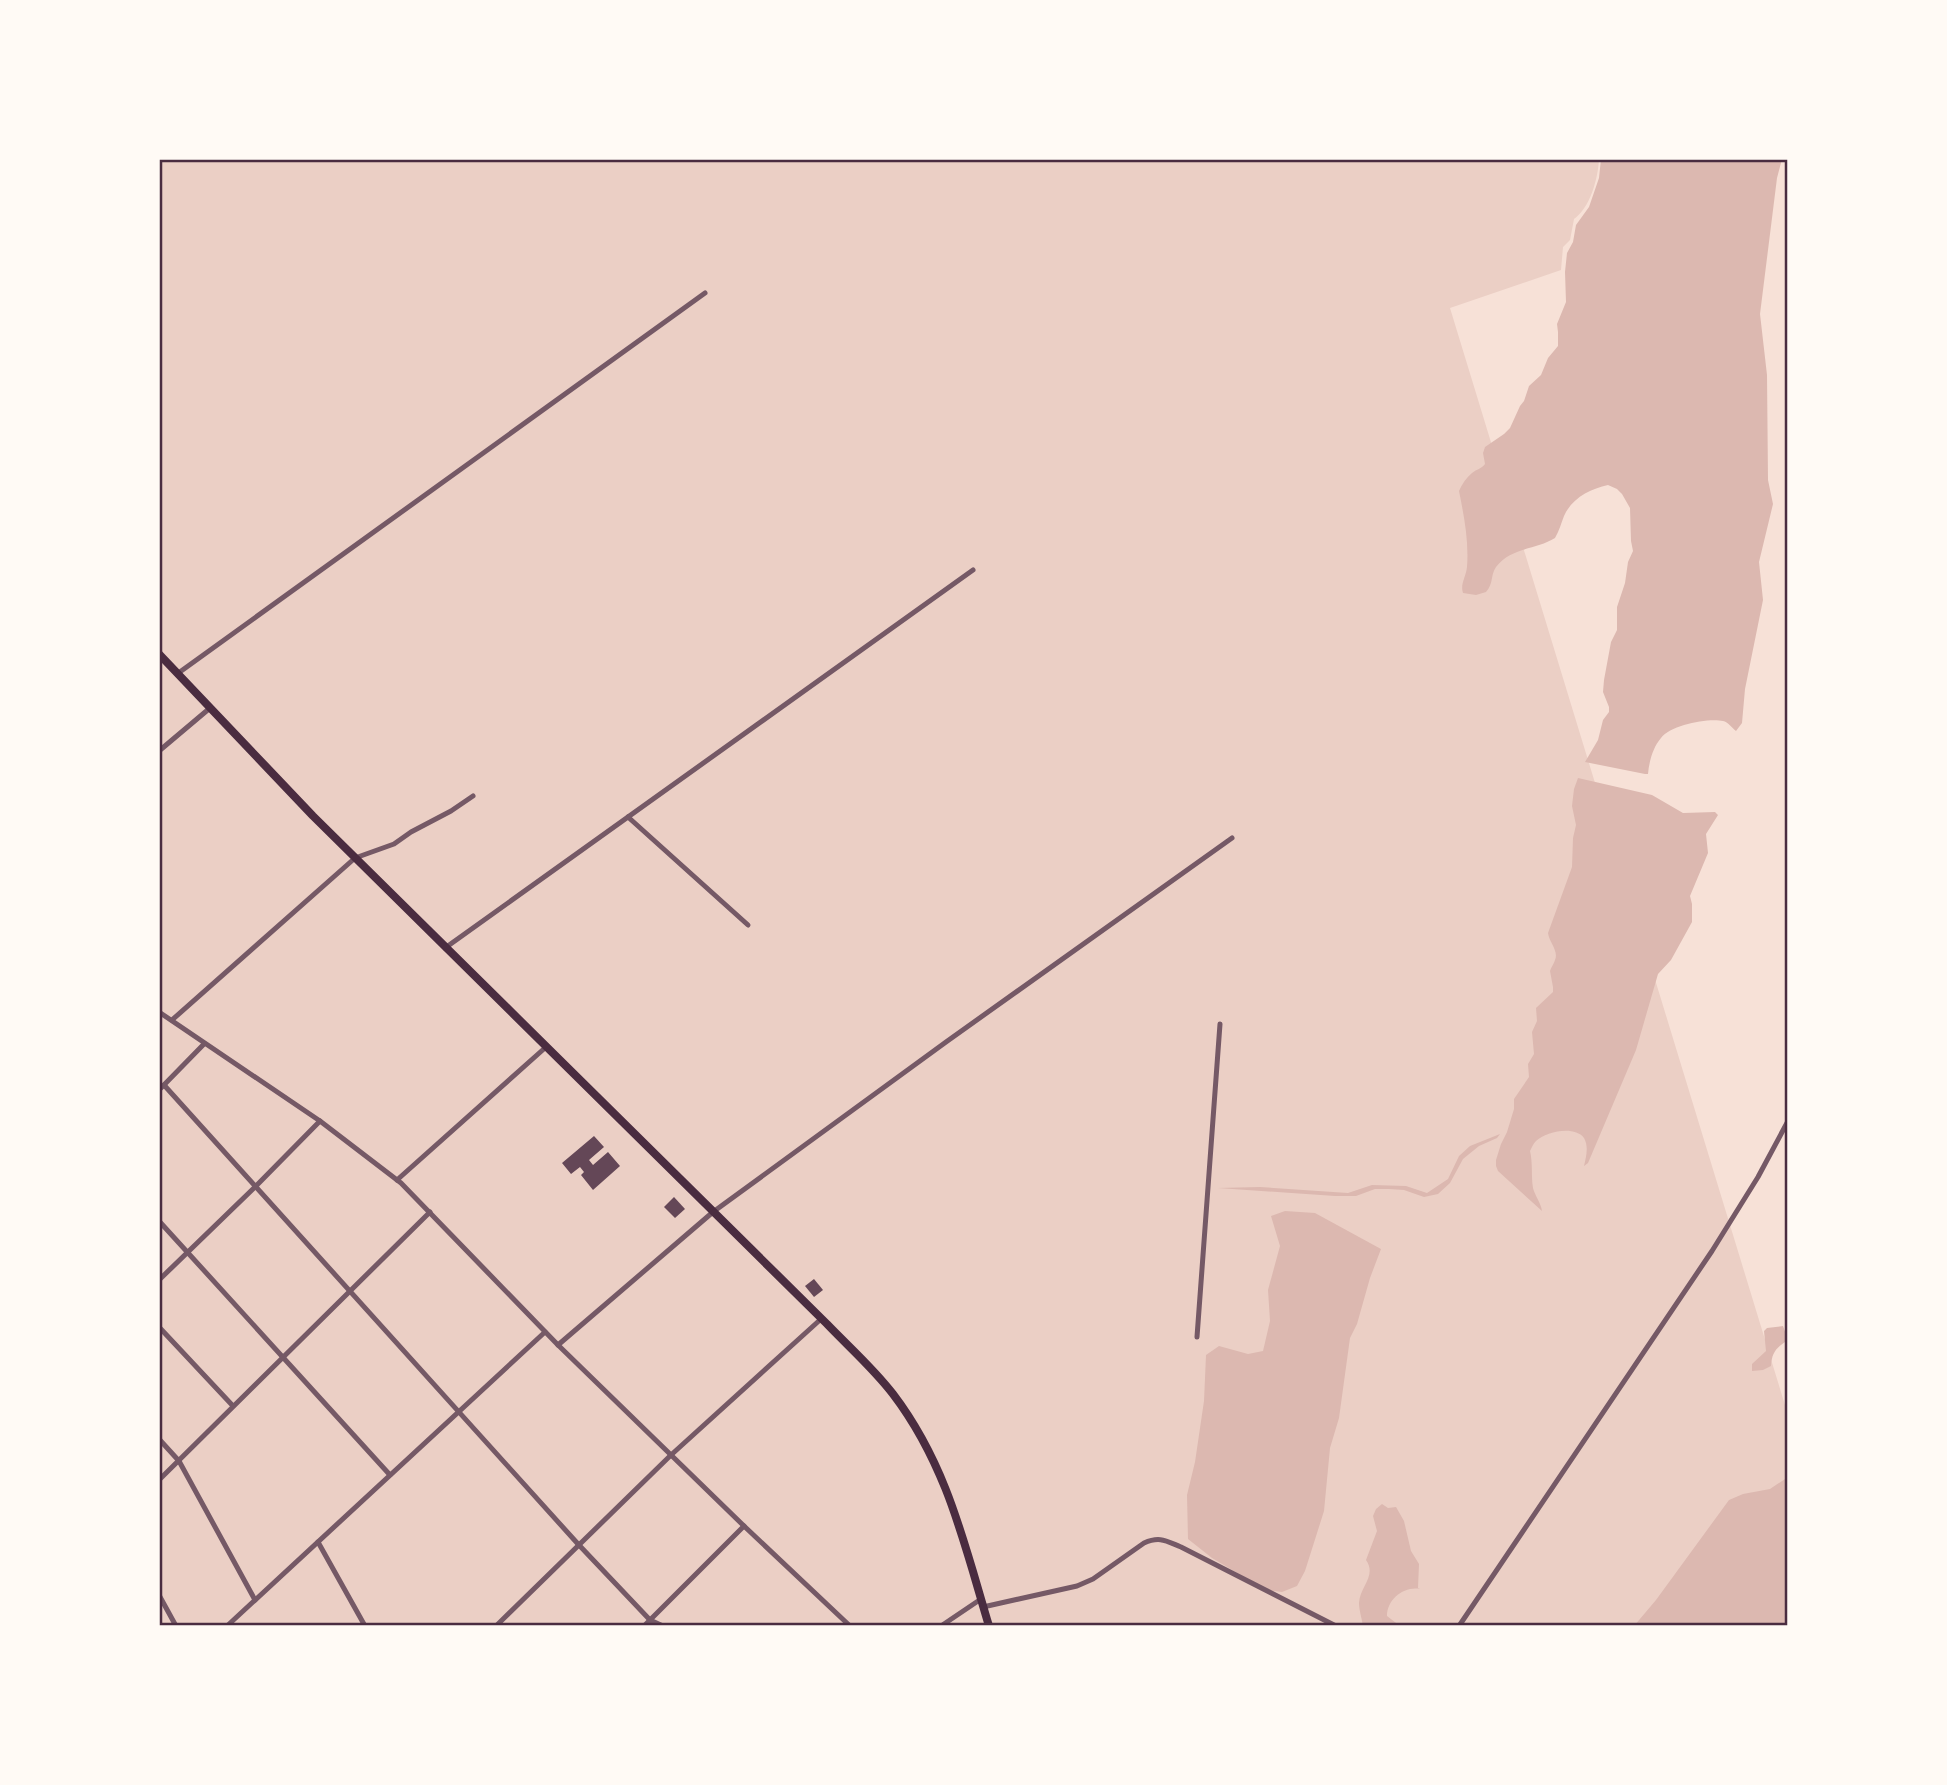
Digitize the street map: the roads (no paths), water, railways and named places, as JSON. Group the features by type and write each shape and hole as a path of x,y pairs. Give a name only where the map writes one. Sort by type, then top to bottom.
{"main road":[{"path":"159,654 355,858 889,1389 921,1438 947,1489 989,1626"}],"street":[{"path":"177,674 705,293"},
{"path":"445,948 973,570"},
{"path":"159,751 210,708"},
{"path":"172,1020 355,858 394,844 473,796"},
{"path":"628,817 748,925"},
{"path":"558,1345 713,1212 1232,838"},
{"path":"159,1012 320,1121 397,1180 558,1345 744,1527 850,1626"},
{"path":"1197,1337 1220,1024"},
{"path":"204,1044 162,1087 257,1186 578,1544 650,1620 663,1626"},
{"path":"397,1180 546,1047"},
{"path":"159,1280 320,1121"},
{"path":"1459,1626 1712,1251 1758,1177 1788,1121"},
{"path":"159,1480 430,1212"},
{"path":"159,1221 390,1475"},
{"path":"496,1626 671,1455 821,1319"},
{"path":"159,1327 233,1406"},
{"path":"228,1626 545,1332"},
{"path":"159,1439 178,1461 256,1600"},
{"path":"644,1626 744,1527"},
{"path":"941,1626 982,1603 1077,1586 1093,1579 1153,1539 1181,1547 1336,1626"},
{"path":"318,1542 365,1626"},
{"path":"159,1595 176,1626"}]}
